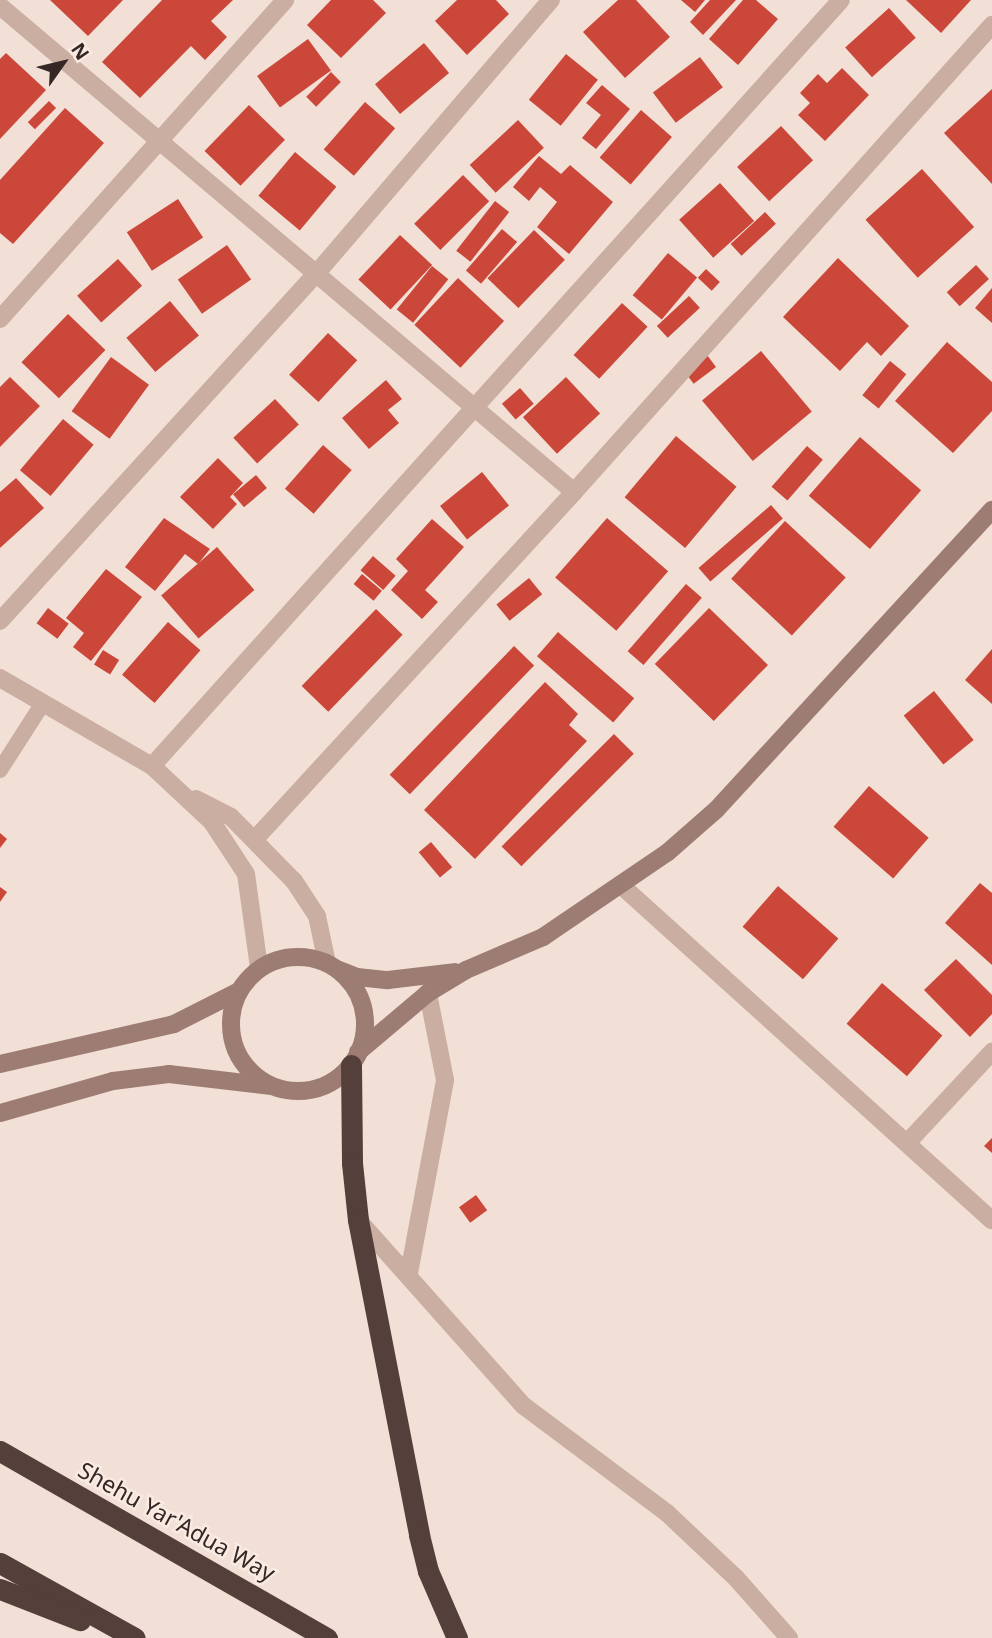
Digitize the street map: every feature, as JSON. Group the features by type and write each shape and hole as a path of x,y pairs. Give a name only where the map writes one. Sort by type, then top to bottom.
{"highway":[{"path":"355,1059 352,1163 358,1220 419,1535 428,1571 457,1638"},
{"name":"Shehu Yar'Adua Way","path":"0,1451 327,1638"},
{"path":"0,1563 135,1638"},
{"path":"0,1589 128,1638"}],"street":[{"path":"0,319 285,0"},
{"path":"0,621 316,274 551,0"},
{"path":"152,766 476,410 841,0"},
{"path":"0,6 157,142 575,492"},
{"path":"256,838 575,492 992,25"},
{"path":"0,1113 113,1081 169,1074 297,1091 320,1087 428,993 466,970 542,937 623,887 716,810 992,510"},
{"path":"0,678 152,766 212,821 246,874 260,968"},
{"path":"184,793 231,817 256,838 317,916 329,965 345,976 360,999 365,1021 355,1059"},
{"path":"623,887 992,1220"},
{"path":"0,1064 174,1024 239,991 260,968 292,957 329,965 357,977 388,979 466,970"},
{"path":"239,991 231,1012 232,1036 247,1066 274,1086"},
{"path":"410,1273 445,1080 428,993"},
{"path":"907,1143 992,1052"},
{"path":"358,1220 410,1273 524,1406 667,1513 736,1578 789,1638"}],"lane":[{"path":"0,770 43,703"}],"building":[{"path":"50,0 123,0 88,36"},
{"path":"162,0 233,0 211,21 227,37 205,60 191,46 140,98 102,62"},
{"path":"331,0 373,0 386,13 341,58 307,25"},
{"path":"457,0 496,0 509,14 467,55 435,21"},
{"path":"618,0 636,0 670,37 625,78 583,32"},
{"path":"681,0 705,0 695,12"},
{"path":"710,0 736,0 703,35 690,22"},
{"path":"743,0 756,0 778,19 738,65 709,39"},
{"path":"906,0 971,0 941,33"},
{"path":"889,8 916,38 872,77 845,47"},
{"path":"308,39 331,71 280,108 257,76"},
{"path":"424,43 449,73 400,114 375,84"},
{"path":"6,53 46,90 0,139 0,59"},
{"path":"566,54 598,80 561,126 529,100"},
{"path":"700,57 723,87 676,123 653,93"},
{"path":"842,68 869,95 825,141 798,115 810,103 800,93 818,74 827,83"},
{"path":"331,72 341,82 316,107 306,97"},
{"path":"602,85 630,109 596,149 582,138 601,115 586,103"},
{"path":"992,89 992,184 944,133"},
{"path":"49,101 56,108 35,129 28,122"},
{"path":"365,102 395,128 354,176 324,150"},
{"path":"249,105 285,140 241,186 205,151"},
{"path":"65,108 104,143 13,244 0,233 0,180"},
{"path":"641,110 672,137 631,184 600,158"},
{"path":"518,120 544,148 496,193 470,165"},
{"path":"781,126 813,160 769,201 737,167"},
{"path":"295,152 336,187 300,230 258,196"},
{"path":"539,156 561,174 570,165 613,202 569,254 537,227 557,202 540,187 529,201 513,187"},
{"path":"922,169 974,227 918,278 866,220"},
{"path":"463,175 489,201 440,250 414,224"},
{"path":"720,183 754,221 713,258 679,220"},
{"path":"178,199 203,238 152,271 127,232"},
{"path":"495,201 509,212 470,262 456,251"},
{"path":"765,212 776,224 742,256 731,244"},
{"path":"502,229 517,242 481,284 466,271"},
{"path":"534,230 565,260 518,308 487,278"},
{"path":"400,235 432,265 391,310 358,280"},
{"path":"227,245 251,279 202,314 178,279"},
{"path":"668,253 697,277 662,320 633,295"},
{"path":"838,258 909,326 881,356 867,342 840,371 783,317"},
{"path":"118,259 142,286 101,323 77,296"},
{"path":"976,265 989,279 960,306 947,292"},
{"path":"432,266 448,279 413,323 397,310"},
{"path":"706,269 720,282 712,291 698,278"},
{"path":"458,278 504,321 460,368 414,325"},
{"path":"992,288 992,323 975,308"},
{"path":"689,296 700,308 668,338 657,326"},
{"path":"170,301 199,335 155,372 126,338"},
{"path":"622,303 648,327 599,379 574,355"},
{"path":"68,314 105,350 59,398 21,362"},
{"path":"328,333 357,360 318,402 289,375"},
{"path":"947,342 992,382 992,411 953,453 895,401"},
{"path":"761,351 812,412 753,461 702,400"},
{"path":"707,355 716,367 694,384 685,372"},
{"path":"111,357 149,385 110,439 72,411"},
{"path":"890,361 906,374 879,408 862,395"},
{"path":"10,377 40,406 0,447 0,387"},
{"path":"566,377 600,414 557,454 523,417"},
{"path":"386,380 402,399 388,410 399,423 369,449 342,418"},
{"path":"520,388 534,404 516,420 502,404"},
{"path":"275,399 299,425 257,463 233,438"},
{"path":"63,419 94,445 51,496 20,470"},
{"path":"676,436 737,487 685,548 625,497"},
{"path":"860,437 921,490 870,549 809,496"},
{"path":"323,445 352,470 314,514 285,489"},
{"path":"807,446 823,460 787,501 772,487"},
{"path":"218,458 243,483 230,497 237,504 213,529 180,497"},
{"path":"482,472 509,505 467,539 440,506"},
{"path":"256,475 267,488 244,507 233,494"},
{"path":"16,478 44,508 0,548 0,492"},
{"path":"771,505 783,519 710,582 699,568"},
{"path":"164,518 210,549 198,564 185,554 155,591 125,567"},
{"path":"607,518 668,571 616,631 555,578"},
{"path":"432,519 464,547 425,590 438,602 422,619 391,590 408,571 396,559"},
{"path":"785,521 846,578 792,635 731,579"},
{"path":"217,547 254,590 199,639 161,596"},
{"path":"373,556 396,576 383,590 361,570"},
{"path":"106,569 142,597 91,661 73,647 84,633 66,618"},
{"path":"362,574 382,591 374,601 354,584"},
{"path":"529,578 542,594 510,621 496,604"},
{"path":"686,584 702,598 643,665 628,651"},
{"path":"48,608 69,624 57,639 37,623"},
{"path":"709,608 768,665 714,721 655,664"},
{"path":"376,609 403,635 328,712 302,686"},
{"path":"168,622 200,650 155,703 122,675"},
{"path":"558,632 634,698 613,722 537,656"},
{"path":"514,646 534,665 410,794 390,775"},
{"path":"992,649 992,704 965,680"},
{"path":"103,650 119,660 110,674 94,664"},
{"path":"545,682 578,714 569,725 587,741 475,859 424,810"},
{"path":"934,691 974,740 943,765 904,716"},
{"path":"614,734 634,754 521,866 502,846"},
{"path":"869,786 929,838 893,879 834,827"},
{"path":"0,833 7,839 0,848"},
{"path":"431,842 452,867 440,878 419,852"},
{"path":"980,883 992,893 992,965 945,923"},
{"path":"778,886 838,938 803,979 743,927"},
{"path":"0,887 7,892 0,902"},
{"path":"956,959 992,995 992,1014 970,1037 924,990"},
{"path":"882,983 942,1035 907,1076 847,1024"},
{"path":"992,1138 992,1153 984,1146"},
{"path":"476,1195 487,1210 470,1223 459,1207"}]}
